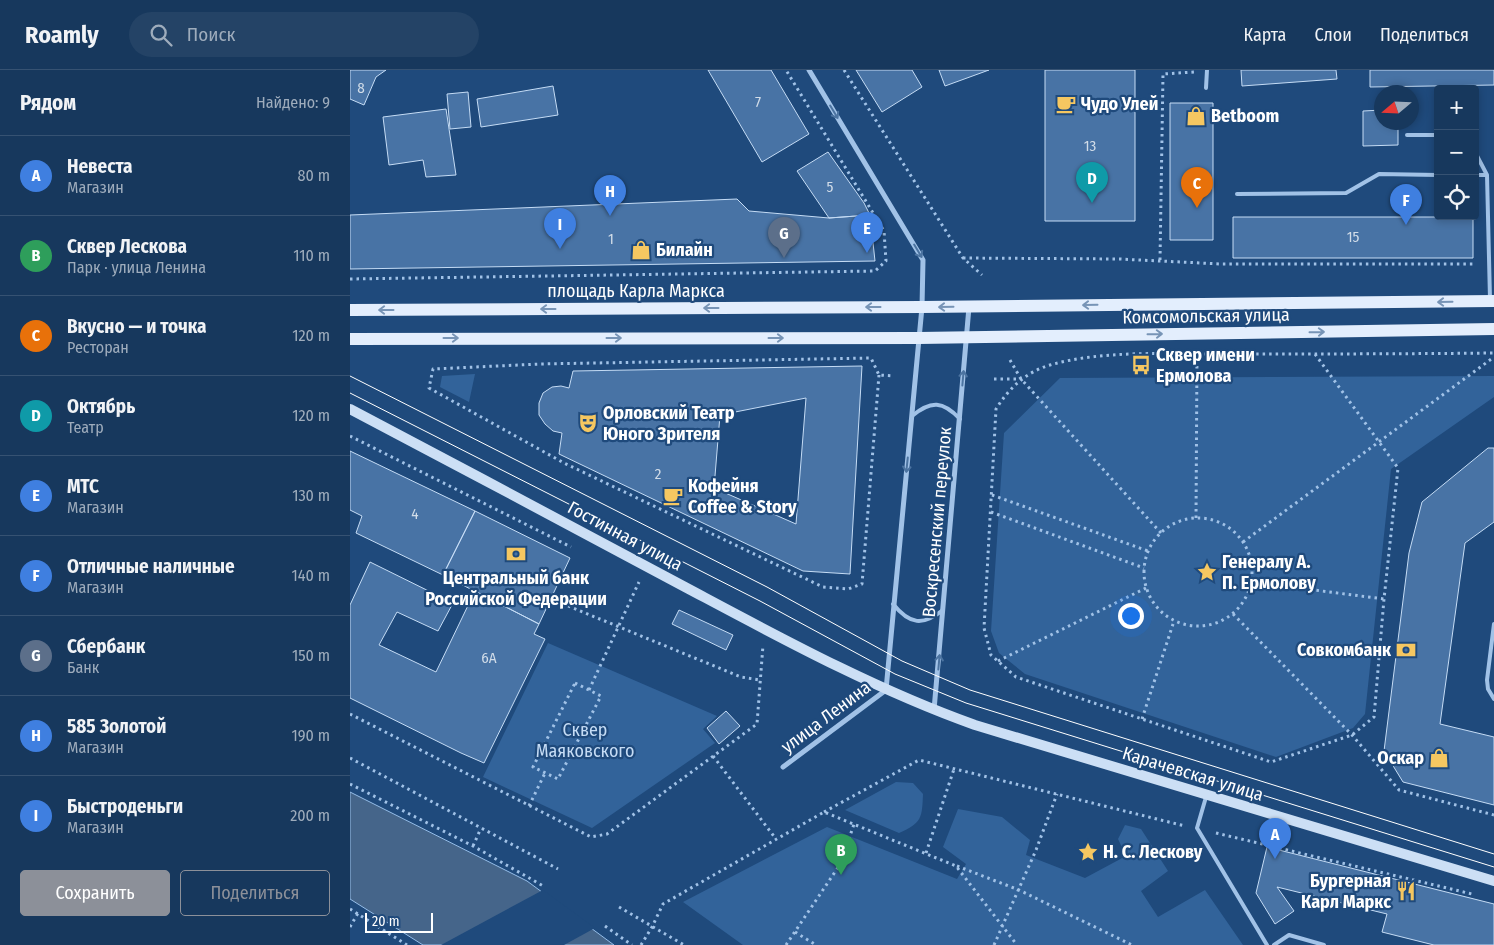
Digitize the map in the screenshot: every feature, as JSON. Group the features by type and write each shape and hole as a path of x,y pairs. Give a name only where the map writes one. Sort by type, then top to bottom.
{"main road":[{"name":"Комсомольская улица","path":"922,307 1492,301"},
{"name":"площадь Карла Маркса","path":"350,310 922,307"},
{"name":"Комсомольская улица","path":"919,338 1494,329"},
{"path":"350,339 919,338"}],"street":[{"path":"810,70 923,260 922,307"},
{"name":"Воскресенский переулок","path":"934,710 969,306"},
{"name":"Воскресенский переулок","path":"886,690 922,307"},
{"name":"Гостинная улица","path":"350,409 749,621 886,690"},
{"name":"Карачевская улица","path":"886,690 975,725 1494,881"},
{"name":"улица Ленина","path":"783,767 886,690"}],"lane":[{"path":"1206,88 1207,70"},
{"path":"1407,135 1434,135"},
{"path":"1479,160 1487,175 1492,301"},
{"path":"1237,194 1346,193 1379,174 1434,175"},
{"path":"1479,175 1487,175"},
{"path":"912,416 923,407 936,404 950,408 960,419"},
{"path":"894,604 902,615 918,622 932,619 944,609"},
{"path":"1494,624 1486,680 1488,689 1494,699"},
{"path":"1207,795 1197,828 1267,945"},
{"path":"1274,945 1289,935 1324,945"}],"path":[{"path":"350,278 874,271 886,261 884,231 786,70"},
{"path":"844,70 963,258 982,276"},
{"path":"1160,260 1163,74 1207,70"},
{"path":"963,258 1160,260 1221,264 1490,264"},
{"path":"1315,354 1398,468 1374,717 1352,735 1271,762 1016,676 991,655 984,628 996,409 1006,393 1031,372 1049,365 1090,356 1197,354 1315,354 1494,355"},
{"path":"1196,518 1197,354"},
{"path":"1243,542 1494,355"},
{"path":"871,358 879,375 862,584 848,590 823,587 582,472 429,388 433,369 540,364 871,358"},
{"path":"1010,360 1021,380 1161,533"},
{"path":"879,375 894,376"},
{"path":"994,379 1021,380"},
{"path":"350,436 578,551"},
{"path":"992,495 1148,551"},
{"path":"991,512 1144,568"},
{"path":"1202,517 1220,522 1236,532 1247,548 1252,566 1252,582 1245,601 1233,614 1219,623 1202,627 1185,625 1174,621 1156,607 1147,593 1144,568 1145,559 1152,541 1161,533 1166,528 1183,519 1202,517"},
{"path":"631,577 648,586"},
{"path":"589,690 639,582"},
{"path":"1252,582 1384,599"},
{"path":"998,661 1146,588"},
{"path":"556,601 740,677 760,680"},
{"path":"1233,614 1352,735 1399,790 1494,815"},
{"path":"1142,719 1174,621"},
{"path":"350,714 591,837 607,834 757,724 763,644 756,640"},
{"path":"576,683 601,696 558,779 545,773 532,767 576,683"},
{"path":"713,756 776,839"},
{"path":"350,758 558,869"},
{"path":"641,945 663,904 919,760 1475,894"},
{"path":"926,853 954,769"},
{"path":"529,806 545,773"},
{"path":"350,784 473,846 545,887"},
{"path":"994,945 1019,890 1056,794"},
{"path":"824,812 1019,890 1132,945"},
{"path":"786,945 841,863 854,824"},
{"path":"473,846 481,828"},
{"path":"956,866 1017,945"},
{"path":"620,907 684,945"},
{"path":"350,909 407,945"},
{"path":"350,927 358,913"},
{"path":"605,926 632,945"},
{"path":"794,932 816,945"}],"green space":[{"path":"475,374 469,402 440,387 442,376"},
{"path":"1494,376 1494,397 1391,469 1365,714 1353,728 1276,757 1025,674 999,653 991,631 1004,433 1060,378"},
{"name":"Сквер Маяковского","path":"548,643 717,716 703,729 715,743 592,828 483,777"},
{"path":"896,782 913,783 923,794 919,819 907,829 899,833 845,810"},
{"path":"958,809 1002,817 1030,840 1026,855 1085,878 1126,856 1118,839 1125,825 1141,829 1168,871 1141,891 1158,917 1205,890 1243,945 743,945 683,902 827,827 957,879 966,864 943,847"}],"shaded area":[{"path":"350,792 527,881 614,945 423,945 350,899"}],"pier":[{"path":"543,890 595,928 564,945 441,945"}],"building":[{"path":"350,70 386,70 376,77 364,105 350,99"},
{"path":"708,70 771,70 809,134 762,162"},
{"path":"856,70 912,70 922,87 882,112"},
{"path":"939,70 989,70 945,86"},
{"path":"1045,70 1135,70 1135,221 1045,221"},
{"path":"1241,70 1336,70 1337,79 1242,86"},
{"path":"1370,70 1494,70 1494,85 1374,85 1374,87 1370,87"},
{"path":"553,86 558,115 481,127 477,99"},
{"path":"468,92 471,127 450,129 447,94"},
{"path":"1170,103 1213,103 1213,240 1170,240"},
{"path":"446,109 456,175 426,177 423,160 389,165 383,117"},
{"path":"1374,110 1374,130 1398,130 1398,145 1363,146 1363,111"},
{"path":"828,152 864,203 870,215 829,218 797,171"},
{"path":"737,199 749,211 829,218 870,215 875,261 350,269 350,215"},
{"path":"1233,217 1434,217 1434,220 1473,220 1473,258 1233,258"},
{"path":"862,366 850,574 803,571 559,454 562,433 553,431 545,424 539,415 539,403 543,393 552,387 561,386 569,388 573,371","holes":["806,398 796,524 714,488 720,415"]},
{"path":"1488,448 1494,448 1494,522 1465,543 1440,724 1494,737 1494,805 1403,782 1384,751 1409,553 1422,502"},
{"path":"350,451 475,511 443,575 356,533 362,516 350,510"},
{"path":"475,511 570,558 539,624 443,575"},
{"path":"370,562 453,603 438,631 397,612 379,645 436,672 475,591 539,624 534,634 545,639 484,763 350,698 350,605"},
{"path":"679,610 733,635 726,650 672,624"},
{"path":"726,711 740,726 719,744 707,728"},
{"path":"1267,847 1494,904 1494,945 1434,945 1382,932 1387,914 1277,887 1294,911 1275,924 1256,893"}],"tram line":[{"path":"350,376 767,587 902,661 970,690 1494,854"},
{"path":"350,393 760,601 895,674 966,703 1494,867"}],"place":[{"name":"Чудо Улей","path":"1066,104"},
{"name":"Betboom","path":"1196,116"},
{"name":"Октябрь","path":"1092,203"},
{"name":"Вкусно — и точка","path":"1197,208"},
{"name":"585 Золотой","path":"610,216"},
{"name":"Отличные наличные","path":"1406,225"},
{"name":"Быстроденьги","path":"560,249"},
{"name":"Билайн","path":"641,250"},
{"name":"МТС","path":"867,253"},
{"name":"Сбербанк","path":"784,258"},
{"name":"Сквер имени Ермолова","path":"1141,365"},
{"name":"Орловский Театр Юного Зрителя","path":"588,423"},
{"name":"Кофейня Coffee & Story","path":"673,496"},
{"name":"Центральный банк Российской Федерации","path":"516,554"},
{"name":"Генералу А. П. Ермолову","path":"1207,572"},
{"name":"Совкомбанк","path":"1406,650"},
{"name":"Оскар","path":"1439,758"},
{"name":"Н. С. Лескову","path":"1088,852"},
{"name":"Невеста","path":"1275,859"},
{"name":"Сквер Лескова","path":"841,875"},
{"name":"Бургерная Карл Маркс","path":"1406,891"}]}
